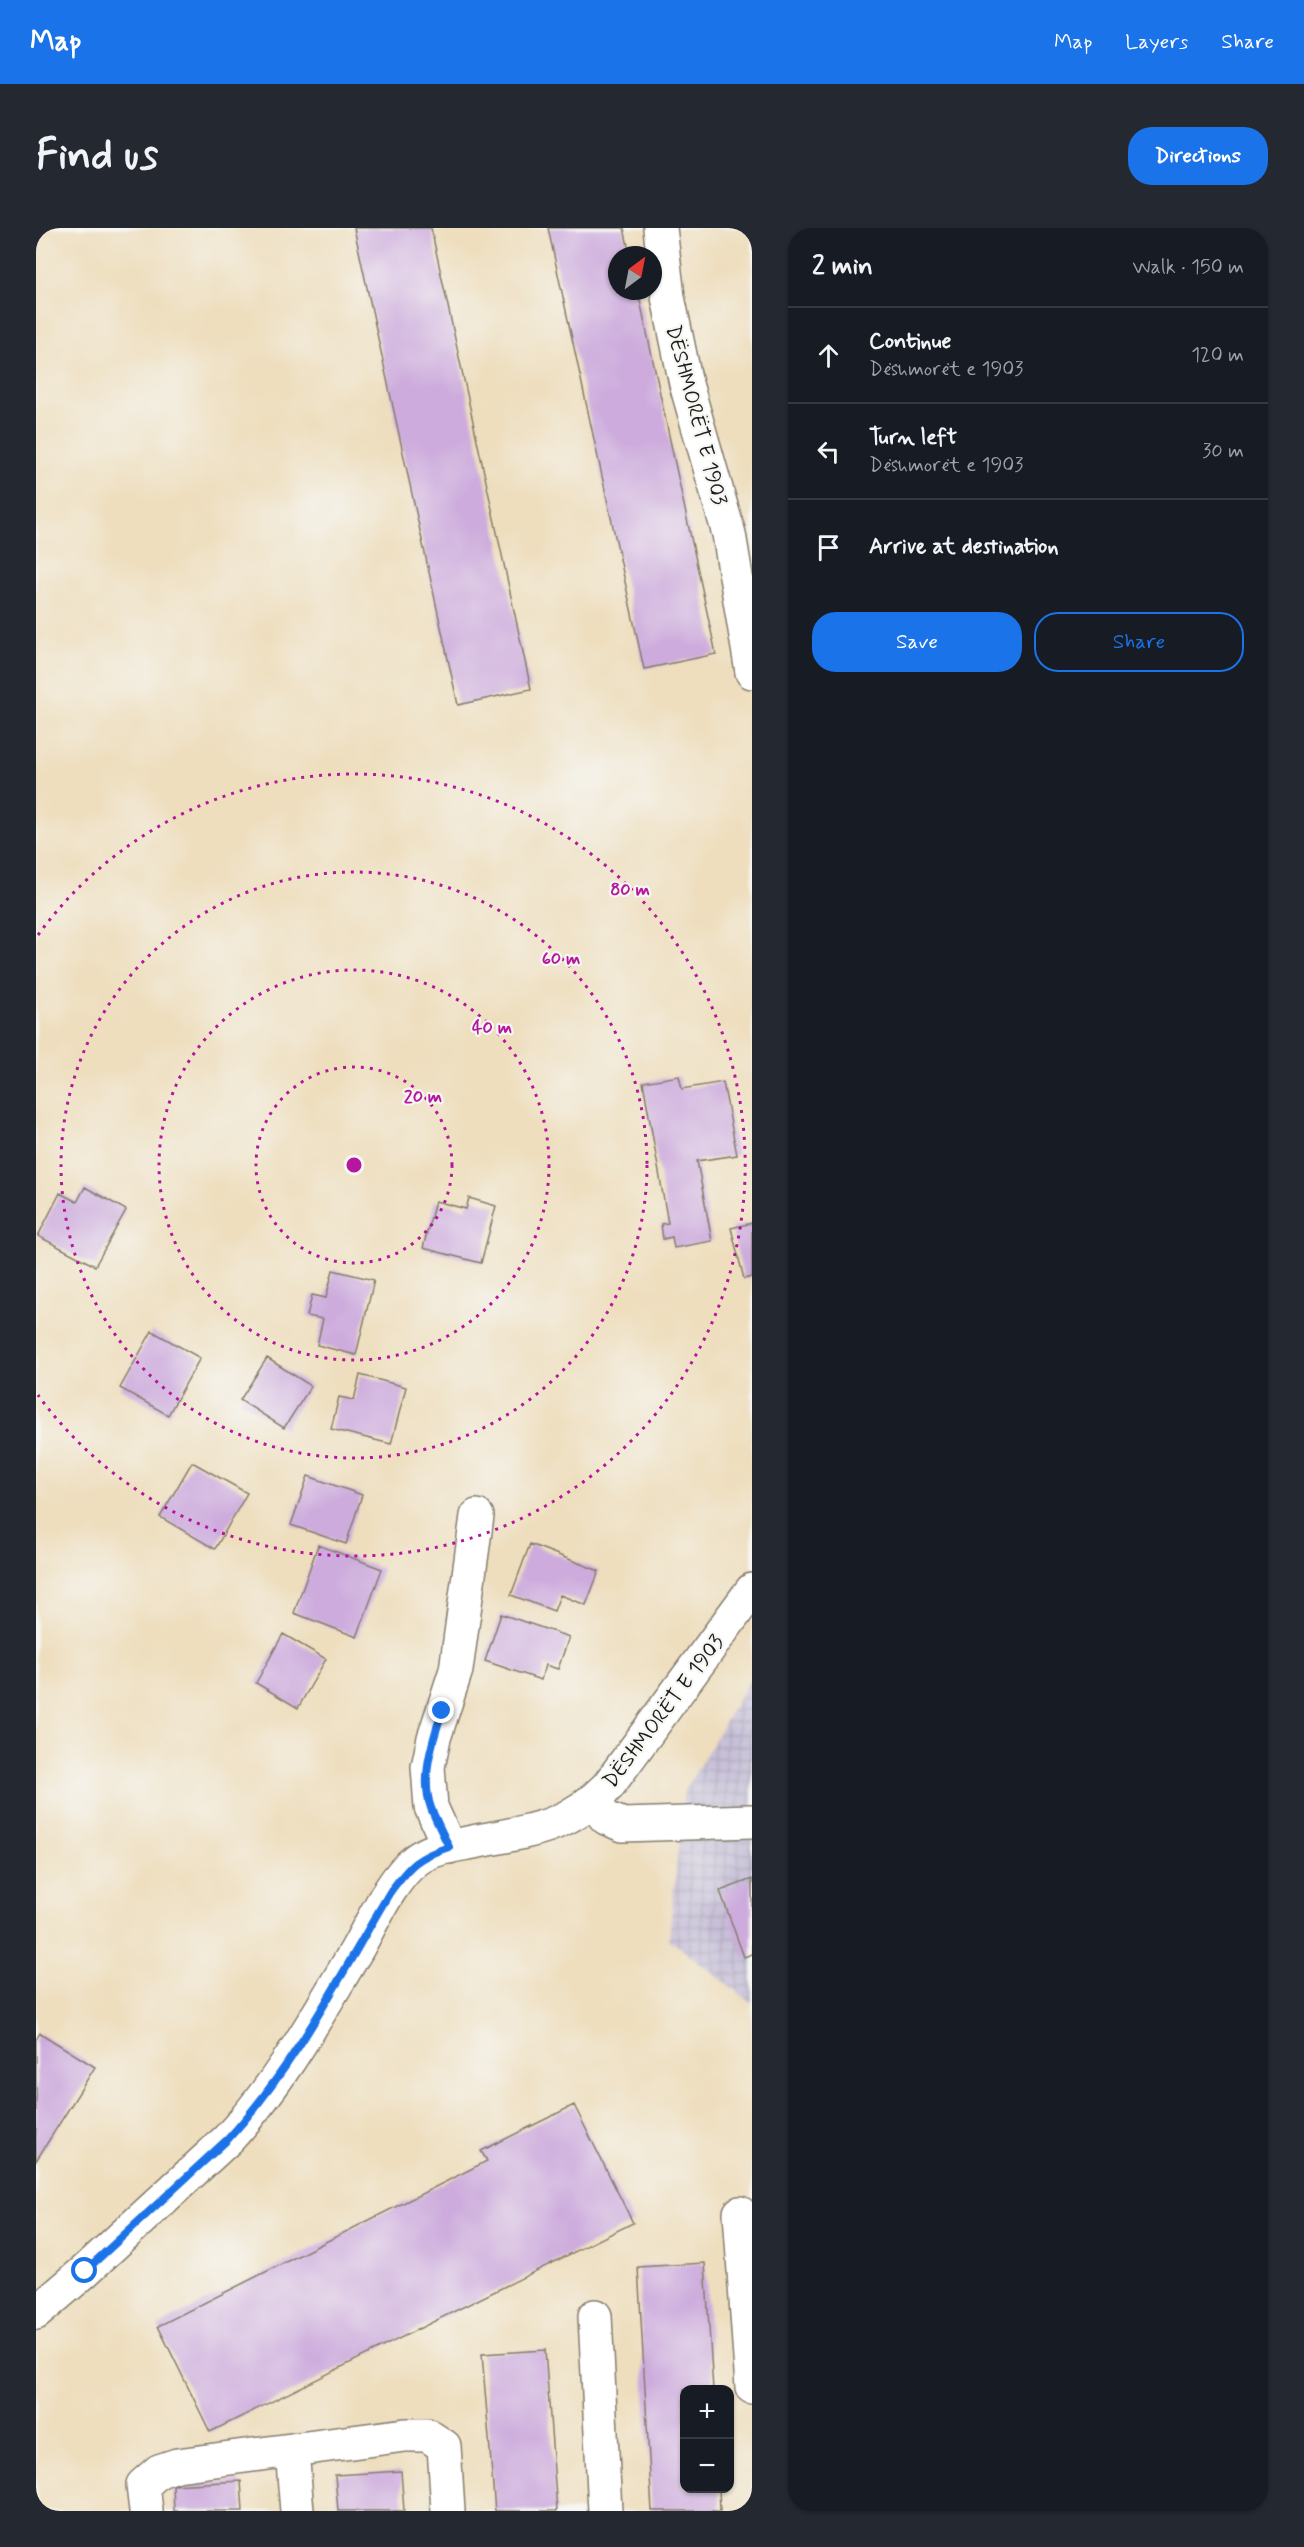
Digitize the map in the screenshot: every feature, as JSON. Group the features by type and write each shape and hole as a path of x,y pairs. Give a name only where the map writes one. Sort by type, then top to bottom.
{"street":[{"name":"DËSHMORËT E 1903","path":"660,228 668,297 686,384 729,534 752,672"},
{"path":"449,1847 430,1807 428,1767 434,1738 456,1670 477,1516"},
{"name":"DËSHMORËT E 1903","path":"36,2313 85,2271 246,2120 294,2055 404,1872 416,1860 449,1847 555,1824 573,1816 592,1802 608,1786 752,1590"},
{"name":"DËSHMORËT E 1903","path":"592,1802 606,1818 623,1825 695,1825 752,1821"},
{"path":"740,2213 752,2387"},
{"path":"595,2316 605,2511"},
{"path":"146,2511 143,2486 159,2471 177,2465 405,2435 427,2435 444,2446 448,2511"},
{"path":"292,2450 297,2511"}],"shaded area":[{"path":"752,1675 752,2003 669,1939 684,1792"}],"building":[{"path":"354,228 431,228 531,689 458,705"},
{"path":"548,228 624,228 628,246 608,246 608,300 640,300 716,654 644,669"},
{"path":"679,1076 682,1089 723,1082 737,1155 697,1161 712,1241 674,1248 672,1237 663,1239 661,1224 668,1223 643,1082"},
{"path":"85,1187 126,1210 95,1266 38,1236 60,1193 77,1202"},
{"path":"469,1198 496,1206 481,1263 423,1248 435,1201 466,1209"},
{"path":"752,1223 752,1277 744,1279 731,1228"},
{"path":"333,1270 374,1280 356,1355 317,1345 323,1319 307,1316 312,1295 326,1298"},
{"path":"152,1331 200,1358 168,1415 120,1388"},
{"path":"267,1358 311,1386 284,1428 240,1400"},
{"path":"360,1375 406,1387 391,1444 331,1429 339,1397 354,1400"},
{"path":"192,1462 247,1493 215,1549 160,1517"},
{"path":"308,1476 362,1495 346,1544 291,1525"},
{"path":"530,1544 599,1571 586,1605 560,1595 554,1611 511,1595"},
{"path":"318,1545 382,1569 357,1637 294,1613"},
{"path":"501,1614 569,1637 558,1669 545,1665 541,1680 485,1661"},
{"path":"283,1634 326,1659 298,1708 256,1683"},
{"path":"752,1879 752,1954 744,1957 720,1891"},
{"path":"40,2033 95,2067 36,2161 36,2040"},
{"path":"574,2105 633,2223 210,2432 158,2326 487,2161 481,2151"},
{"path":"705,2263 713,2385 680,2385 680,2493 719,2493 720,2511 652,2511 638,2267"},
{"path":"545,2350 557,2511 495,2511 482,2354"},
{"path":"401,2471 404,2511 338,2511 335,2475"},
{"path":"241,2481 243,2511 174,2511 173,2485"}],"route":[{"path":"85,2271 246,2120 294,2055 404,1872 416,1860 431,1852 449,1847 430,1807 427,1781 434,1738 442,1711"}]}
